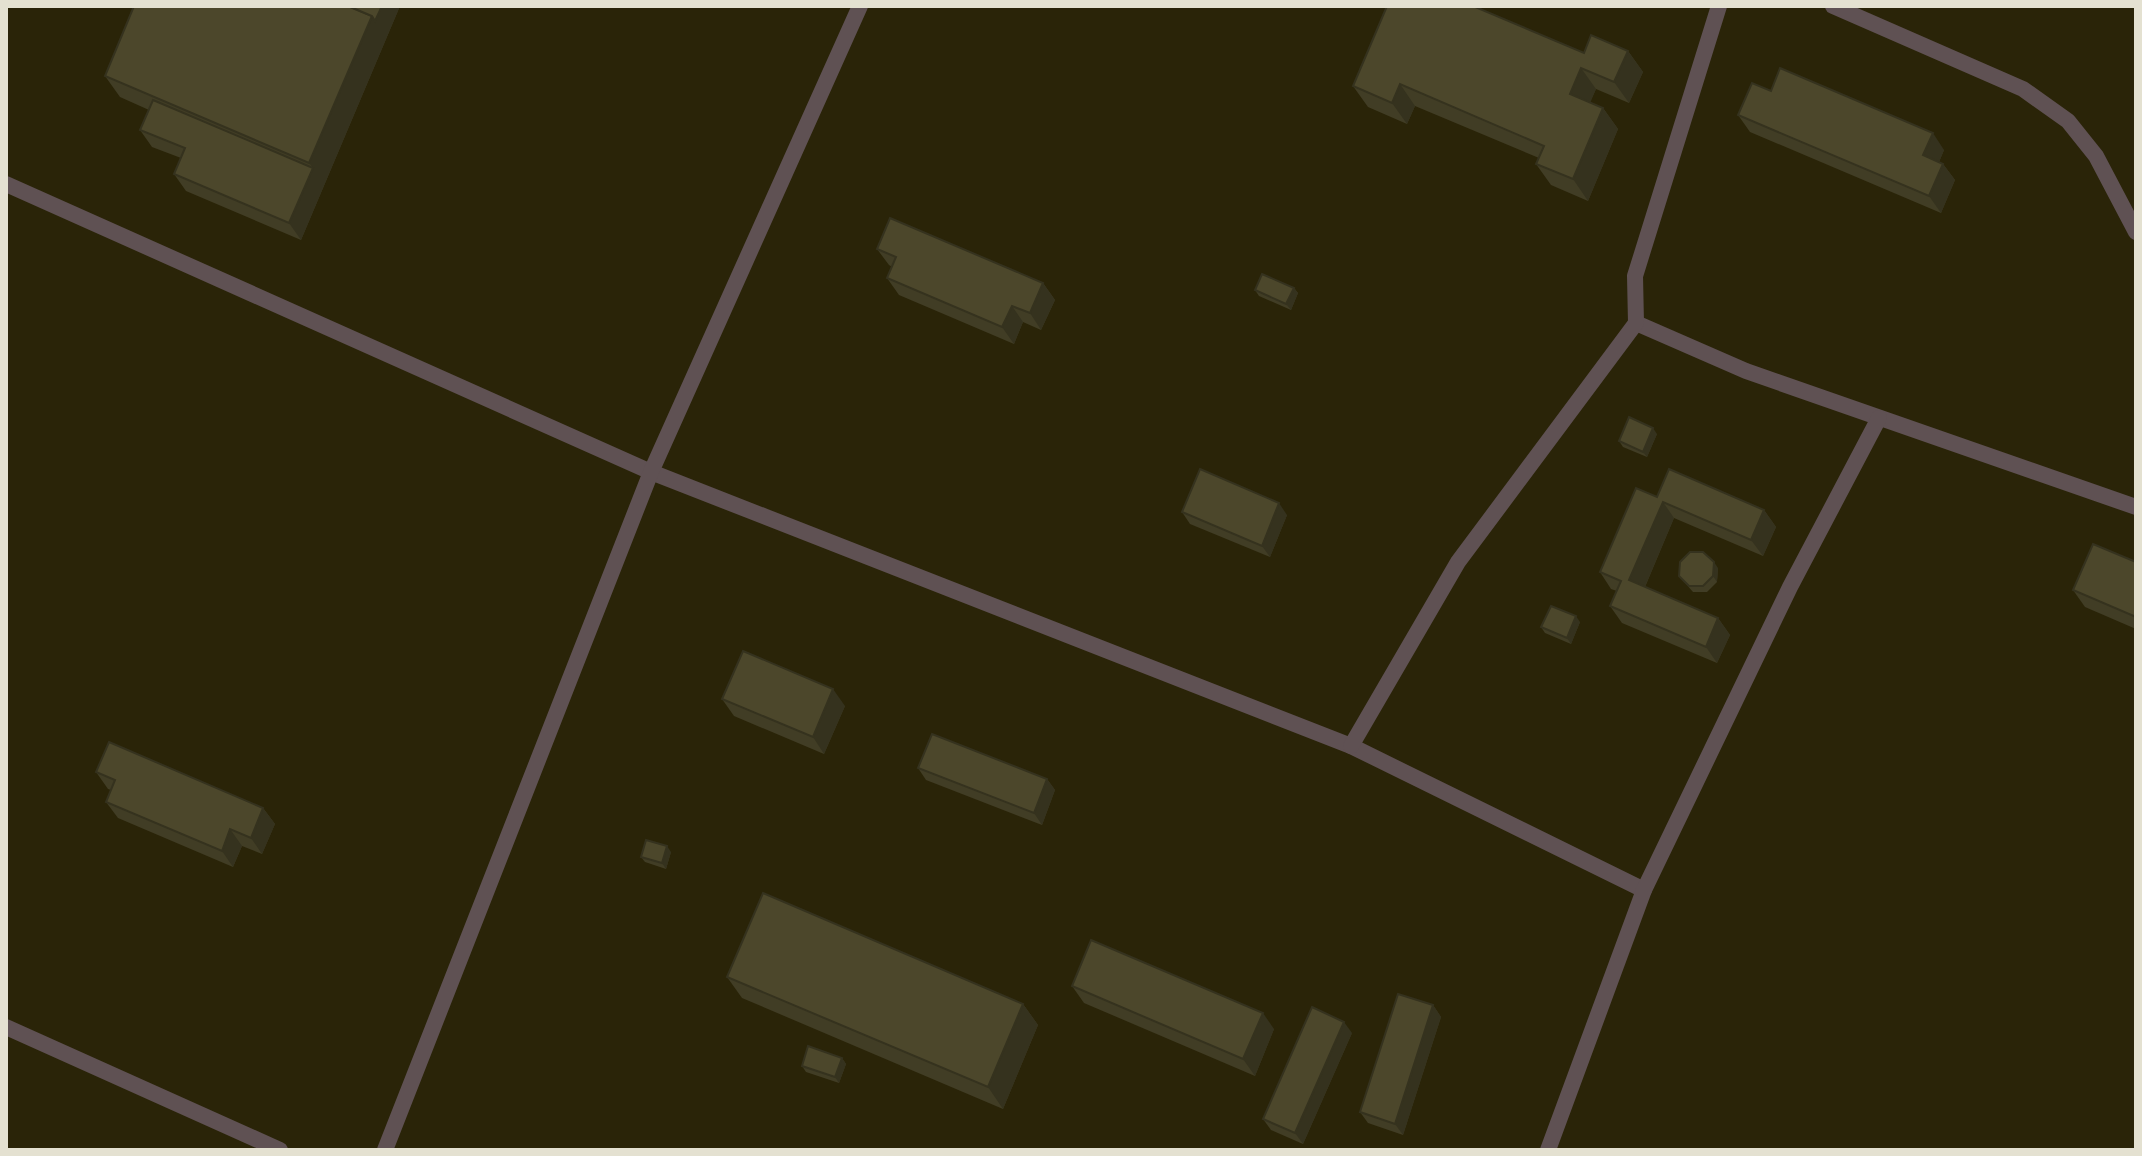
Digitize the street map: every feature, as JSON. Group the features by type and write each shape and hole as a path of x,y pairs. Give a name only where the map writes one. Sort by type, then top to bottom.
{"lane":[{"path":"385,1150 651,472 860,6"},
{"path":"1351,746 1458,562 1636,323 1635,276 1719,6"},
{"path":"1833,6 2023,89 2068,121 2096,156 2136,232"},
{"path":"6,184 651,472 1351,746 1644,890"},
{"path":"1636,323 1746,371 2136,507"},
{"path":"1548,1150 1644,890 1790,587 1879,418"},
{"path":"6,1027 280,1150"}],"building":[{"path":"134,6 348,6 372,16 309,163 105,76"},
{"path":"348,6 382,6 375,21 372,16"},
{"path":"1387,6 1473,6 1584,53 1591,35 1628,51 1614,82 1581,68 1570,94 1603,108 1573,179 1536,164 1544,146 1400,84 1392,103 1353,86"},
{"path":"1780,68 1933,133 1923,155 1943,164 1929,196 1738,115 1752,83 1771,91"},
{"path":"153,100 313,168 289,223 174,174 185,148 140,130"},
{"path":"890,218 1043,283 1030,313 1012,306 1002,327 887,278 896,257 877,249"},
{"path":"1262,274 1294,288 1286,304 1255,290"},
{"path":"1629,417 1653,428 1643,452 1619,441"},
{"path":"1200,469 1279,503 1262,546 1182,512"},
{"path":"1669,469 1764,510 1751,540 1663,502 1629,580 1718,618 1706,647 1610,606 1621,581 1600,572 1636,488 1657,497"},
{"path":"2093,544 2136,562 2136,617 2073,590"},
{"path":"1690,552 1703,552 1714,562 1713,576 1703,586 1689,586 1679,576 1680,562"},
{"path":"1551,606 1576,616 1567,638 1541,627"},
{"path":"743,651 833,689 813,737 722,699"},
{"path":"932,734 1047,779 1034,813 918,768"},
{"path":"109,742 263,808 251,838 230,829 222,851 106,802 115,780 96,772"},
{"path":"646,840 667,846 662,863 641,857"},
{"path":"763,893 1023,1004 988,1087 727,977"},
{"path":"1091,940 1263,1013 1243,1059 1072,986"},
{"path":"1398,994 1433,1005 1395,1124 1360,1112"},
{"path":"1312,1007 1344,1022 1295,1133 1263,1119"},
{"path":"808,1046 842,1058 835,1077 802,1066"}]}
